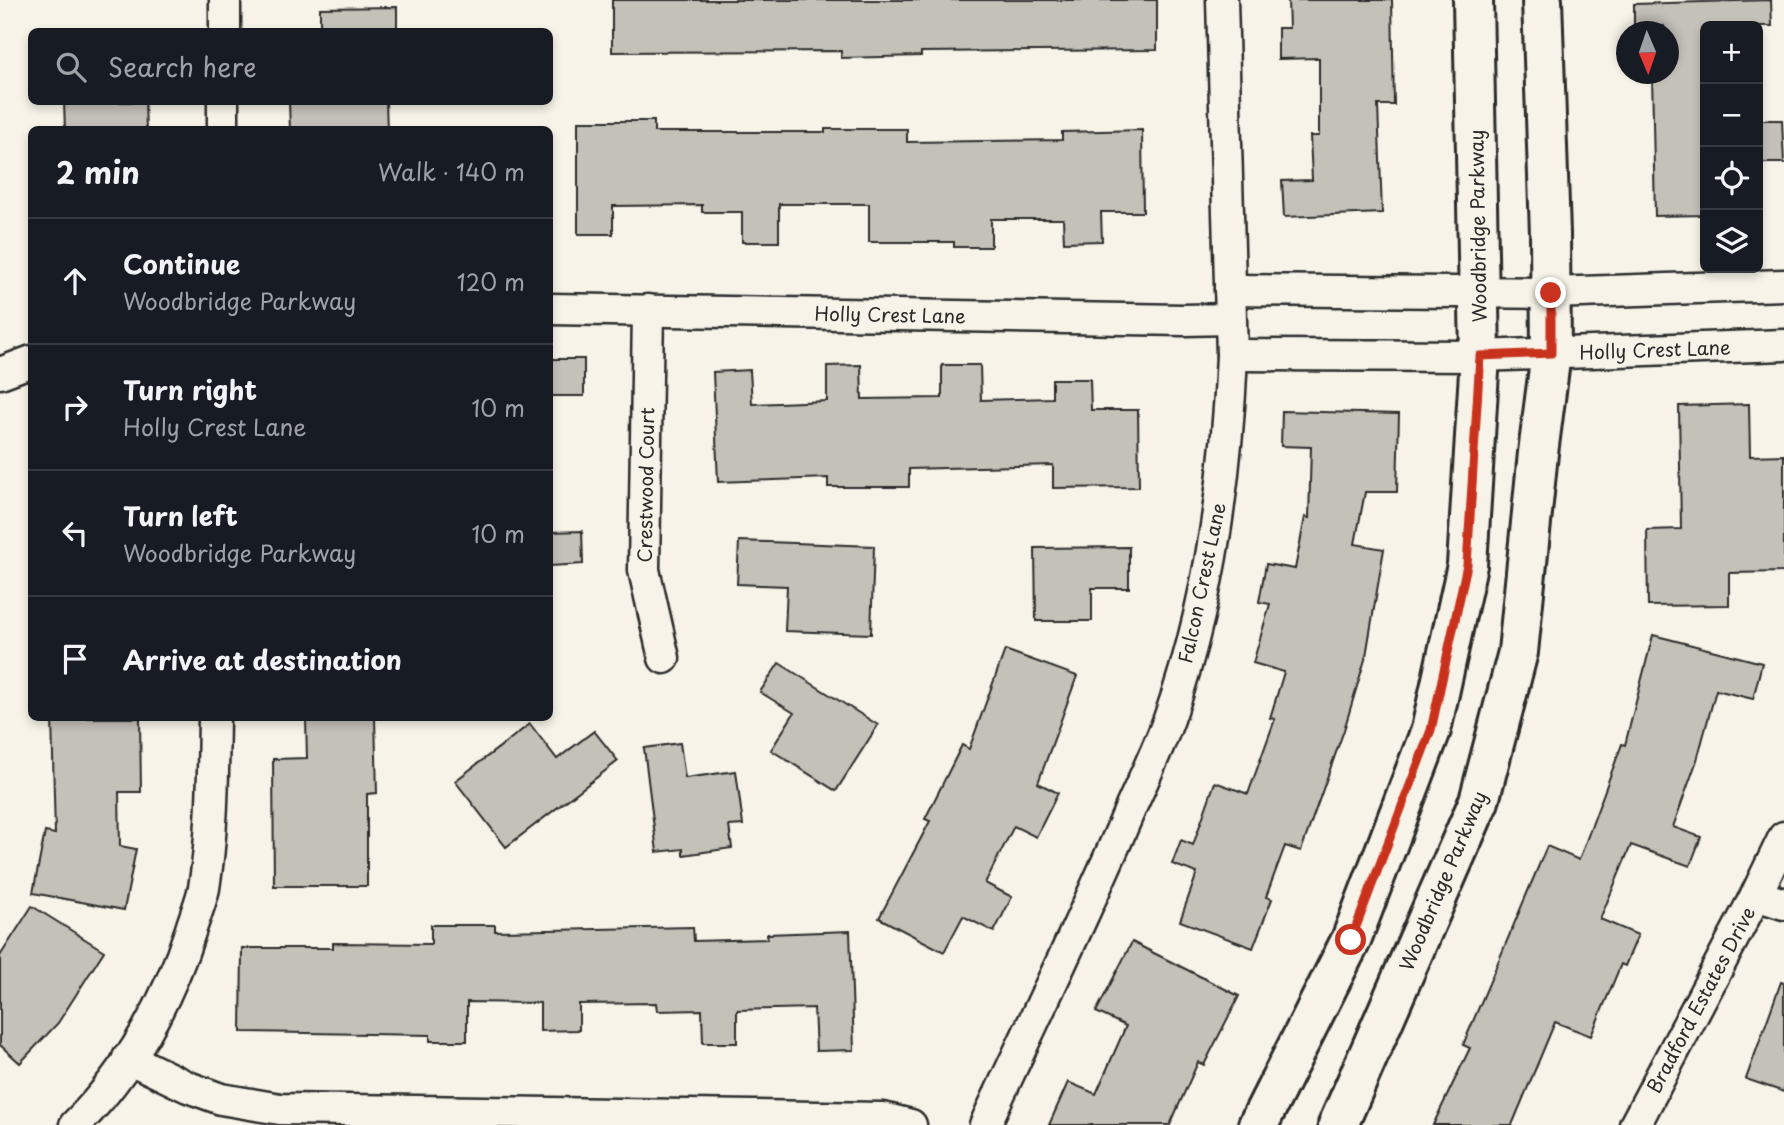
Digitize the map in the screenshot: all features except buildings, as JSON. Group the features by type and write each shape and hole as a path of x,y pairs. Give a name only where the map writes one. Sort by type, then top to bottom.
{"main road":[{"name":"Woodbridge Parkway","path":"1258,1125 1351,940 1431,730 1467,565 1480,356 1473,0"},
{"name":"Woodbridge Parkway","path":"1338,1125 1479,801 1518,653 1551,353 1542,0"}],"street":[{"path":"225,28 226,0"},
{"name":"Falcon Crest Lane","path":"985,1125 1111,855 1168,719 1189,653 1216,531 1230,414 1232,355 1222,0"},
{"path":"223,105 223,126"},
{"name":"Holly Crest Lane","path":"553,309 1170,320 1230,305 1479,291 1551,293 1784,285"},
{"name":"Crestwood Court","path":"648,310 644,570 664,658"},
{"name":"Holly Crest Lane","path":"1232,355 1480,356 1784,345"},
{"path":"0,373 28,362"},
{"path":"75,1125 95,1105 128,1058 160,1007 183,953 203,891 212,815 214,721"},
{"name":"Bradford Estates Drive","path":"1635,1125 1770,900 1784,837"},
{"path":"128,1058 188,1087 221,1099 279,1110 883,1118 911,1125"}],"route":[{"path":"1351,940 1431,730 1467,565 1480,356 1551,353 1551,293"}]}
